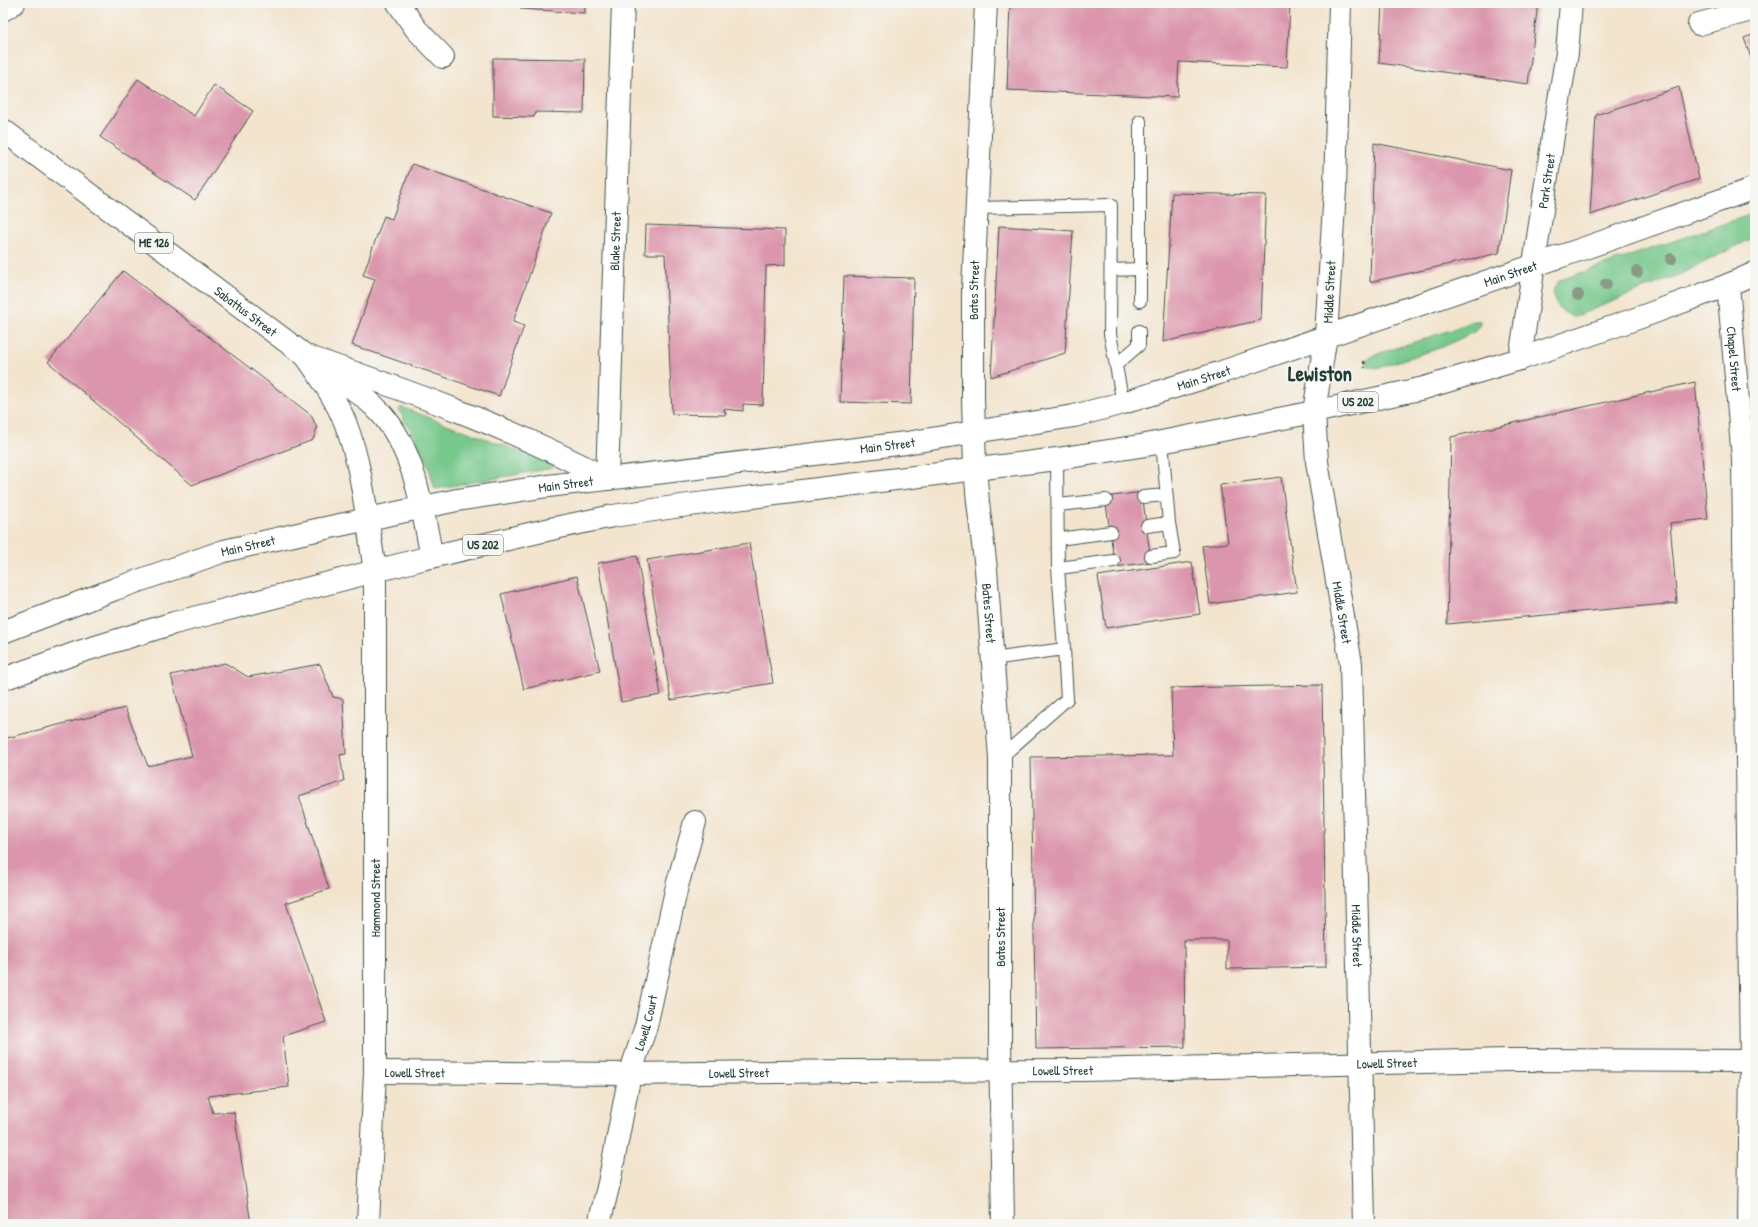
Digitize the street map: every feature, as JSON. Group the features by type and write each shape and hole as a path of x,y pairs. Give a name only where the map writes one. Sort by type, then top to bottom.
{"main road":[{"path":"3,10 14,3"},
{"path":"398,3 416,29 443,57"},
{"name":"Blake Street","path":"606,479 623,3"},
{"name":"Bates Street","path":"986,3 973,290 974,432 975,468 986,569 1000,758 1000,1071 1003,1224"},
{"name":"Middle Street","path":"1340,3 1335,189 1326,336 1314,412 1317,462 1351,664 1364,1224"},
{"name":"Park Street","path":"1520,359 1535,266 1553,136 1567,53 1571,3"},
{"path":"1699,24 1755,9"},
{"name":"Sabattus Street","path":"3,130 306,356 325,382 345,422 357,466 375,571"},
{"name":"Main Street","path":"3,632 116,589 224,551 366,519 548,486 891,445 1074,416 1123,403 1326,336 1535,266 1755,188"},
{"name":"US 202","path":"3,679 79,652 174,623 432,557 613,516 975,468 1057,459 1314,412 1424,388 1520,359 1728,285 1755,273"},
{"name":"Chapel Street","path":"1728,285 1743,459 1751,1060 1749,1224"},
{"path":"306,356 401,389 516,434 561,454 606,479"},
{"path":"306,356 362,395 385,418 402,445 410,466 422,508 432,557"},
{"name":"Hammond Street","path":"368,1224 375,1072 375,571"},
{"name":"Lowell Court","path":"598,1224 609,1183 630,1074 646,1026 677,886 695,822"},
{"name":"Lowell Street","path":"375,1072 630,1074 851,1071 1000,1071 1360,1062 1508,1060 1751,1060"}],"lane":[{"path":"1140,121 1140,301"},
{"path":"977,208 1112,205 1110,334 1117,364 1123,403"},
{"path":"1111,270 1140,269"},
{"path":"1117,364 1139,345 1139,331"},
{"path":"1151,556 1174,553 1166,495 1162,441"},
{"path":"1000,758 1067,699 1058,568 1057,459"},
{"path":"1143,497 1166,495"},
{"path":"1058,504 1106,500"},
{"path":"1147,526 1169,523"},
{"path":"1058,539 1111,532"},
{"path":"1058,568 1114,561"},
{"path":"992,659 1064,649"}],"path":[{"path":"1364,361 1365,368"}],"green space":[{"path":"1755,213 1755,237 1681,274 1574,317 1568,315 1558,307 1555,302 1553,291 1560,280"},
{"path":"1473,321 1480,321 1480,326 1474,332 1443,347 1377,368 1368,367 1366,360 1374,355 1451,330"},
{"path":"401,407 554,464 553,468 435,489 427,461 399,410"}],"building":[{"path":"521,3 585,3 585,13 521,9"},
{"path":"1010,3 1290,3 1287,67 1179,62 1177,97 1007,90"},
{"path":"1382,3 1538,3 1528,84 1379,63"},
{"path":"1755,34 1755,69 1744,38"},
{"path":"493,58 585,59 584,113 536,112 534,117 493,116"},
{"path":"138,79 194,116 214,85 253,111 195,200 100,137"},
{"path":"1679,87 1699,179 1590,215 1596,115"},
{"path":"1374,143 1511,170 1499,253 1370,282"},
{"path":"412,164 551,213 513,322 524,326 499,396 352,345 375,279 363,275 384,216 392,219"},
{"path":"1172,193 1266,195 1261,320 1163,342"},
{"path":"646,225 785,230 785,265 766,266 763,405 743,404 743,411 724,409 726,415 672,414 665,254 645,254"},
{"path":"999,226 1073,231 1065,353 991,377"},
{"path":"123,271 311,415 317,428 313,440 192,485 48,362"},
{"path":"844,276 914,278 911,404 840,402"},
{"path":"1695,382 1708,519 1670,523 1677,603 1447,624 1451,437"},
{"path":"1281,477 1297,592 1210,604 1202,546 1228,543 1220,485"},
{"path":"1142,492 1151,562 1115,567 1105,497"},
{"path":"749,543 773,683 671,700 647,560"},
{"path":"637,556 661,695 621,702 598,563"},
{"path":"1192,562 1200,614 1106,628 1098,576"},
{"path":"577,576 600,671 524,689 501,594"},
{"path":"225,663 248,677 320,664 333,697 343,699 346,754 340,755 344,781 299,796 329,889 286,903 326,1022 283,1036 289,1087 208,1096 213,1113 234,1112 251,1224 3,1224 3,739 125,708 148,766 192,756 171,675"},
{"path":"1322,685 1326,967 1227,969 1227,940 1184,940 1185,1047 1036,1049 1031,757 1173,755 1171,688"}],"district":[{"name":"Lewiston","path":"1320,374"}]}
